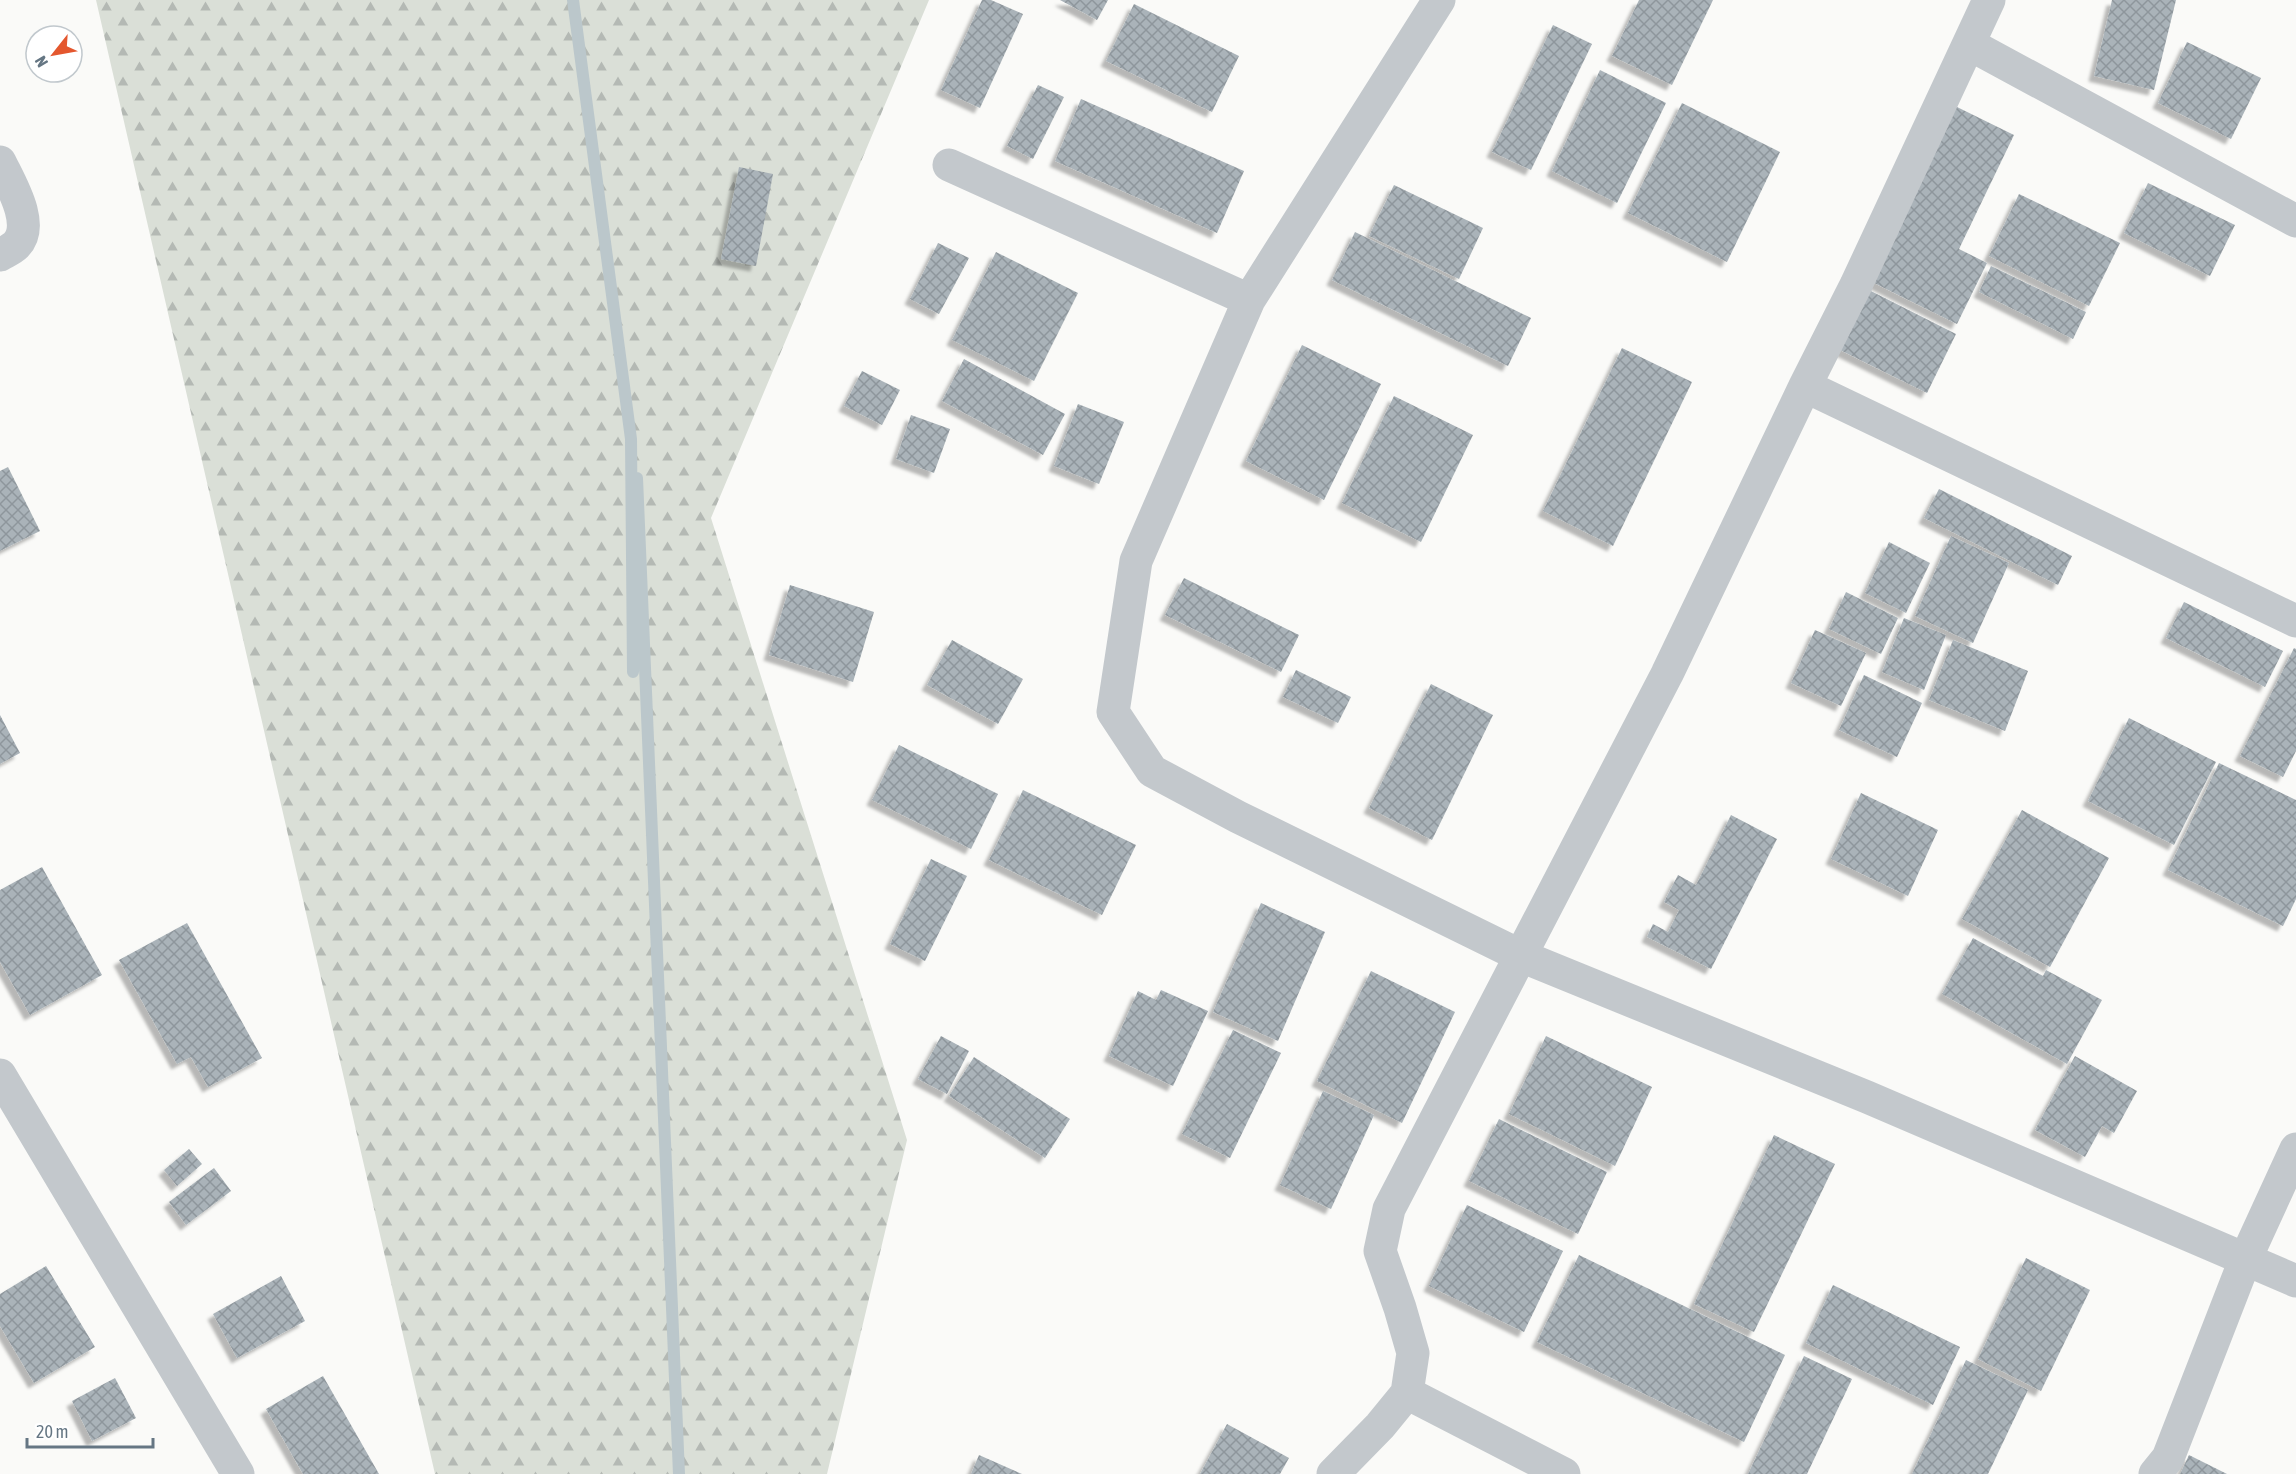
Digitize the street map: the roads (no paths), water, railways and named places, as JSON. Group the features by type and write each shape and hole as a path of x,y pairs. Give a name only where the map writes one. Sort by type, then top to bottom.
{"street":[{"path":"1439,0 1249,300 1136,561 1113,712 1152,771 1238,817 1521,956 1867,1097 2296,1281"},
{"path":"1333,1474 1380,1426 1407,1393 1413,1353 1380,1251 1389,1209 1667,674 1856,285 1989,0"},
{"path":"1969,44 2296,221"},
{"path":"0,162 16,194 25,224 17,244 0,255"},
{"path":"950,165 1249,300"},
{"path":"1805,386 2296,621"},
{"path":"0,1075 238,1474"},
{"path":"2155,1474 2168,1458 2245,1260 2296,1149"},
{"path":"1407,1393 1564,1474"}],"waterway":[{"path":"573,0 631,439 633,672 637,478 679,1474"}]}
